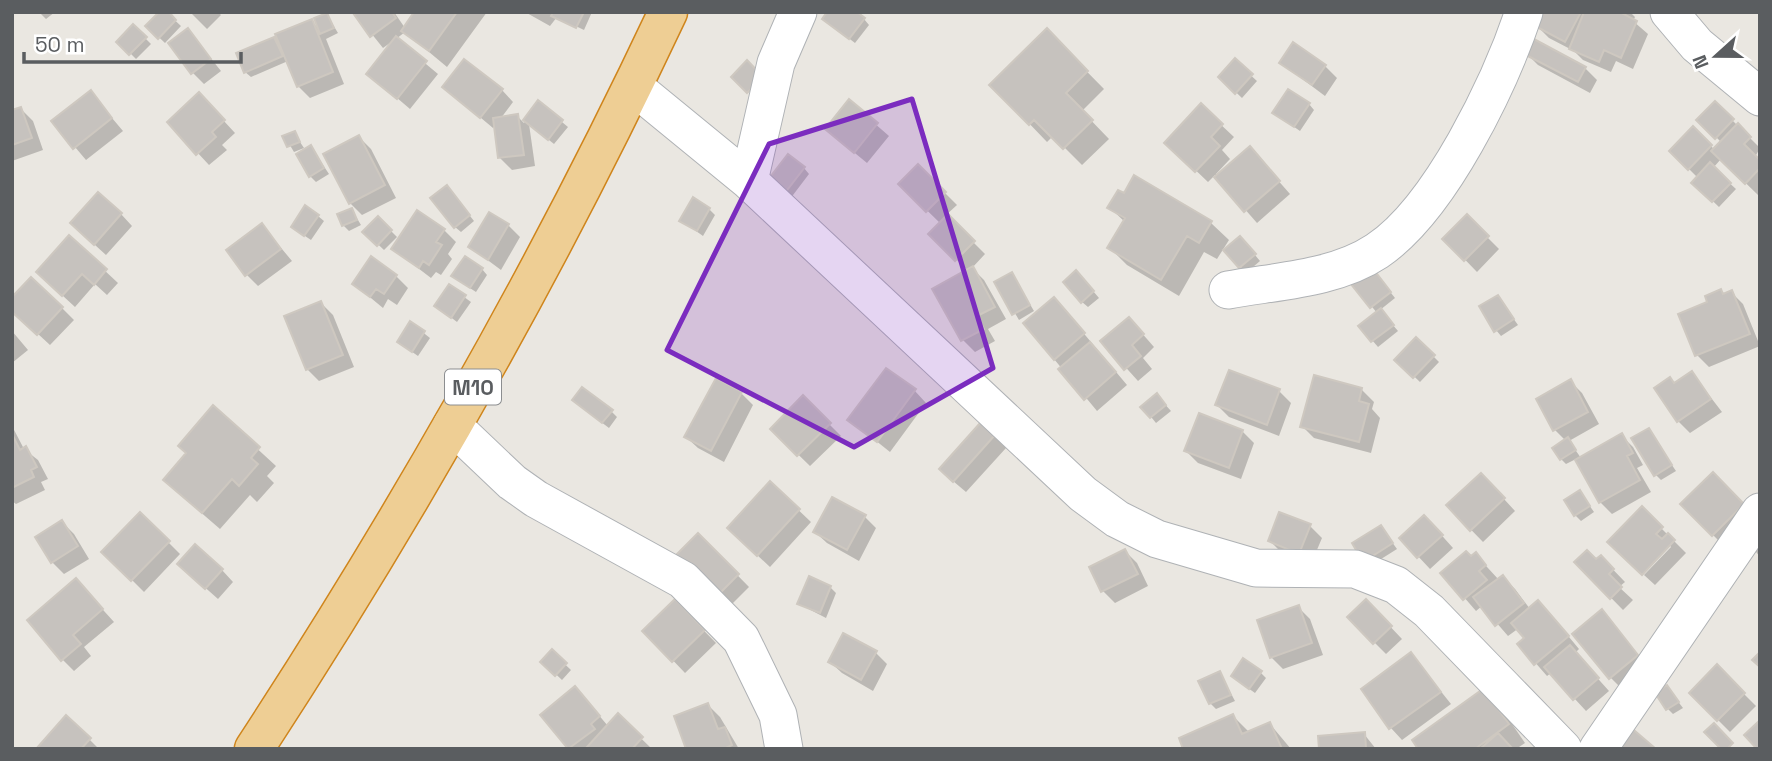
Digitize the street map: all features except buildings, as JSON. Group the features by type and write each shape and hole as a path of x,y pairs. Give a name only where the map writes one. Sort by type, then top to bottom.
{"highway":[{"name":"M10","path":"254,749 337,622 452,425 526,292 633,86 668,12"}],"street":[{"path":"749,181 776,63 798,12"},
{"path":"1228,290 1330,272 1377,251 1413,217 1469,138 1514,43 1524,12"},
{"path":"1669,12 1697,45 1760,97"},
{"path":"633,86 749,181 1083,494 1117,519 1157,539 1256,568 1355,569 1396,585 1429,611 1563,749"},
{"path":"452,425 512,482 536,499 682,580 741,639 778,715 784,749"},
{"path":"1598,749 1760,512"}],"highlighted area":[{"path":"912,99 993,368 854,447 667,350 769,144"}]}
